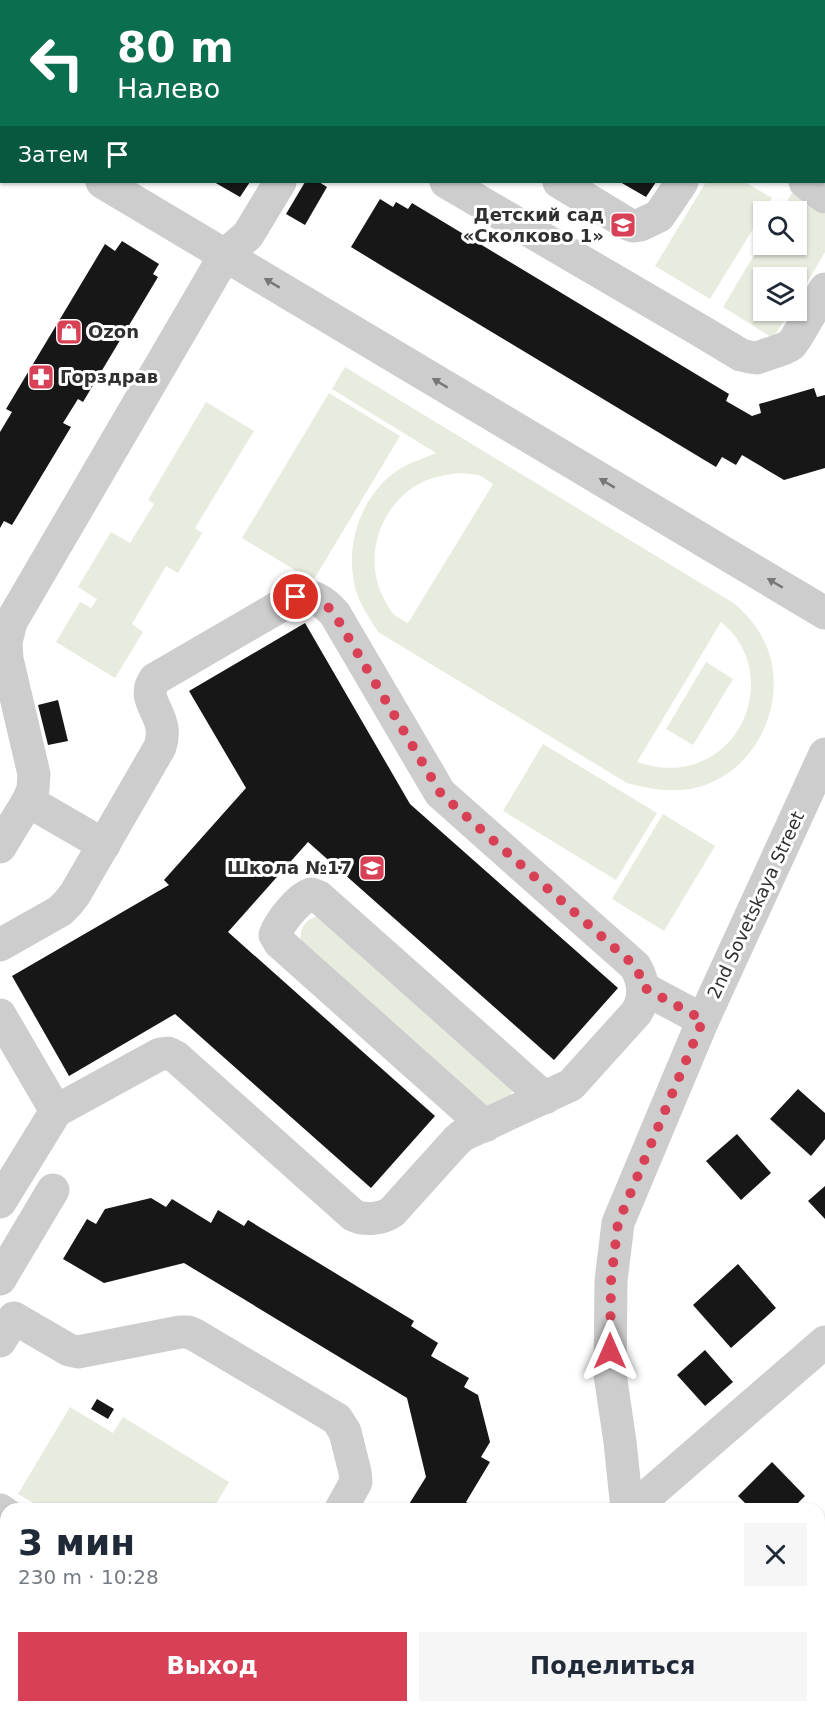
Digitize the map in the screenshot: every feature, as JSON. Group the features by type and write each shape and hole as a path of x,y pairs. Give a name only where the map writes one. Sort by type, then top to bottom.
{"street":[{"path":"104,183 825,613"},
{"path":"0,847 28,801 33,789 34,774 7,659 6,642 11,622 225,255 248,235 279,183"},
{"path":"448,183 741,355 758,358 790,345 825,289"},
{"path":"561,183 634,226 659,216 681,183"},
{"path":"806,183 825,197"},
{"path":"0,945 60,910 75,894 160,747 162,727 149,694 155,679 296,597 304,595 313,597 330,608 335,615 441,794 635,966 643,982 641,1001 636,1013 571,1085 463,1135 452,1144 392,1212 385,1216 366,1219 353,1215 176,1057 168,1053 160,1054 56,1111 0,1202"},
{"name":"2nd Sovetskaya Street","path":"626,1503 610,1374 611,1281 618,1223 703,1020 825,754"},
{"path":"28,801 104,844"},
{"path":"485,1125 280,943 275,935 278,926 304,897 311,894 319,897 545,1098"},
{"path":"643,987 703,1020"},
{"path":"0,1014 56,1111"},
{"path":"0,1279 53,1190"},
{"path":"5,1323 78,1352 180,1332 195,1335 337,1419 342,1426 353,1462 356,1482 344,1503"},
{"path":"639,1503 825,1342"}],"shaded area":[{"path":"705,183 747,183 772,198 770,201 753,201 753,229 710,299 655,266"},
{"path":"792,193 805,201 787,201"},
{"path":"807,203 825,214 825,252 807,283 807,267 753,267 753,321 784,321 773,338 723,307 754,255 807,255"},
{"path":"345,367 735,604 761,635 770,658 774,682 771,706 764,730 751,751 735,768 714,781 690,789 658,789 627,783 378,632 356,591 352,558 358,526 364,510 382,483 400,469 436,453 332,389","holes":["460,473 479,475 493,484 408,623 389,608 377,579 375,551 382,524 398,501 420,483 432,478","721,622 737,640 747,660 751,682 749,704 741,725 728,744 710,758 674,768 637,762"]},
{"path":"329,393 400,436 313,581 242,538"},
{"path":"206,402 254,431 195,528 202,533 178,573 166,566 132,624 143,632 115,678 56,642 80,602 91,608 97,599 78,587 111,532 130,543 154,504 148,500"},
{"path":"706,662 733,679 693,745 666,729"},
{"path":"543,744 657,813 616,880 503,811"},
{"path":"663,814 715,846 664,931 612,899"},
{"path":"318,916 512,1089 511,1097 487,1108 301,943 304,926 309,920"},
{"path":"70,1407 113,1433 123,1417 229,1482 217,1503 34,1503 18,1494"}],"building":[{"path":"216,183 249,183 240,197"},
{"path":"304,183 321,183 327,187 305,225 286,214"},
{"path":"622,183 655,183 646,197"},
{"path":"380,199 393,207 396,202 408,209 412,203 729,394 726,401 752,416 761,413 759,404 814,388 817,397 825,395 825,468 784,480 742,455 736,465 722,457 716,467 387,269 351,247"},
{"path":"122,241 159,264 153,274 158,277 83,402 78,399 63,423 71,427 12,525 4,521 0,528 0,432 12,412 6,409 105,244 115,251"},
{"path":"305,623 410,804 618,988 554,1060 308,842 228,932 435,1116 371,1188 175,1014 69,1076 12,976 169,885 164,880 246,788 189,691"},
{"path":"58,700 68,741 48,745 38,705"},
{"path":"798,1089 825,1113 825,1139 811,1156 770,1119"},
{"path":"737,1134 771,1173 741,1200 706,1161"},
{"path":"825,1186 825,1219 808,1201"},
{"path":"151,1198 166,1207 172,1199 211,1223 218,1210 244,1226 248,1220 414,1321 411,1326 438,1343 431,1356 469,1378 464,1387 478,1395 490,1442 481,1457 490,1462 466,1502 468,1503 410,1503 426,1477 407,1398 184,1263 104,1283 63,1259 87,1219 96,1224 105,1209"},
{"path":"738,1264 776,1308 731,1348 693,1305"},
{"path":"705,1350 733,1382 705,1406 677,1375"},
{"path":"97,1399 114,1409 108,1419 91,1409"},
{"path":"772,1462 805,1496 798,1503 745,1503 738,1496"}],"place":[{"name":"Детский сад «Сколково 1»","path":"623,225"},
{"name":"Ozon","path":"69,332"},
{"name":"Горздрав","path":"41,377"},
{"name":"Школа №17","path":"372,868"}],"route":[{"path":"296,597 304,595 313,597 330,608 441,794 635,966 640,974 643,987 703,1020 618,1223 611,1281 610,1351"}]}
